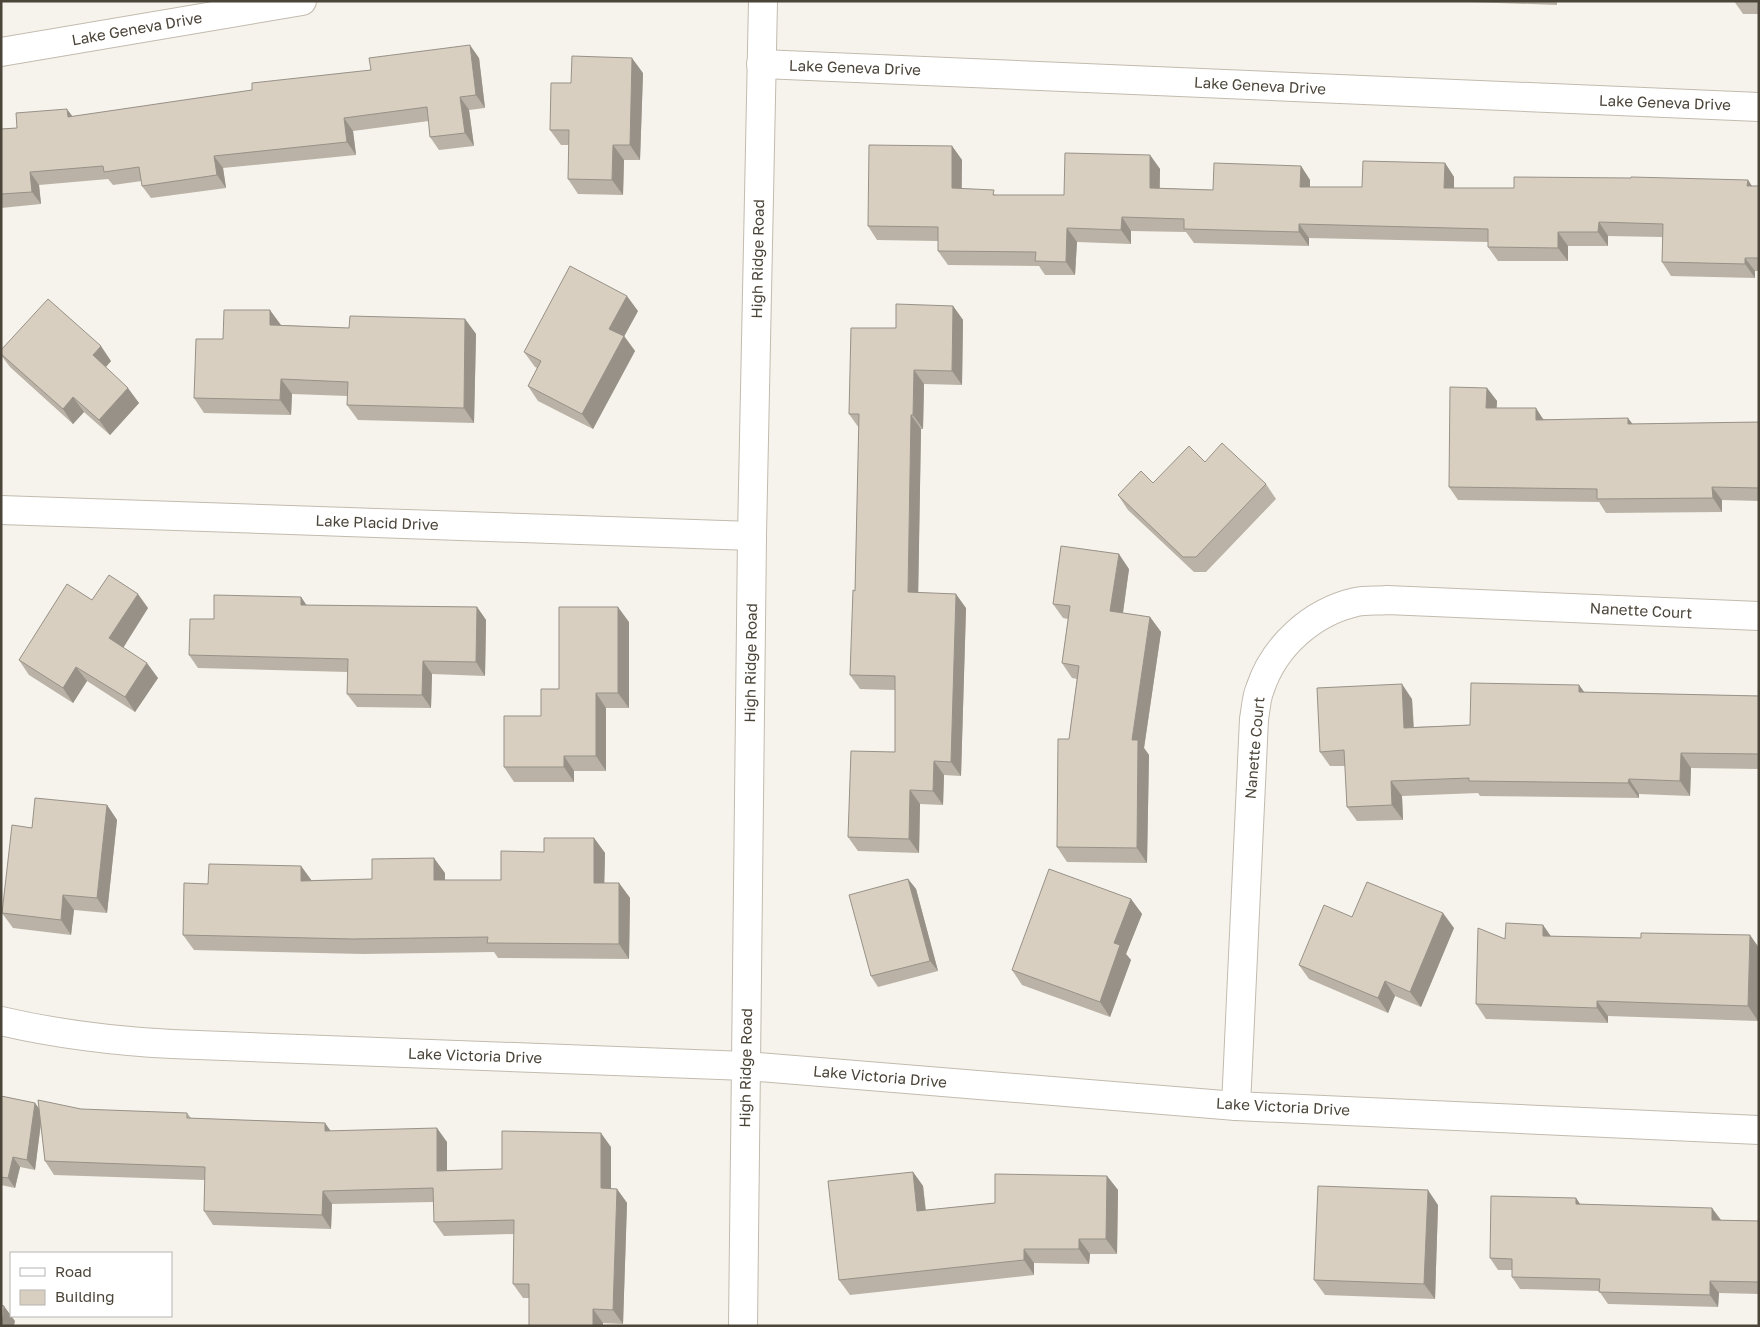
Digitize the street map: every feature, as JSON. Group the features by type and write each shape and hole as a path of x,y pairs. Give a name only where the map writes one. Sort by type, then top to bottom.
{"street":[{"name":"Lake Geneva Drive","path":"1,52 302,1"},
{"name":"High Ridge Road","path":"743,1326 752,536 763,1"},
{"name":"Lake Geneva Drive","path":"761,64 1759,106"},
{"name":"Lake Placid Drive","path":"1,510 752,536"},
{"name":"Nanette Court","path":"1236,1106 1254,719 1259,690 1271,662 1303,626 1328,611 1350,604 1387,600 1759,616"},
{"name":"Lake Victoria Drive","path":"1,1021 140,1042 172,1044 746,1066 1236,1106 1759,1130"}],"building":[{"path":"470,45 476,95 460,97 465,133 430,137 427,107 344,118 347,142 214,156 217,175 142,186 139,167 104,172 103,166 30,172 32,192 1,194 1,129 17,128 16,113 67,109 68,117 252,90 252,83 371,70 369,58"},
{"path":"572,56 632,58 630,145 613,145 612,180 568,179 569,130 550,130 551,83 571,83"},
{"path":"869,145 952,146 952,188 994,190 993,195 1064,195 1065,153 1150,155 1150,188 1213,190 1214,163 1301,166 1300,187 1362,187 1363,161 1445,163 1444,188 1514,188 1514,177 1748,180 1747,186 1759,186 1759,258 1745,258 1745,264 1662,262 1663,224 1599,222 1598,232 1558,232 1558,248 1488,247 1488,229 1299,224 1299,232 1184,229 1184,219 1122,217 1121,230 1067,228 1066,262 1035,261 1036,252 938,251 938,227 868,226"},
{"path":"570,266 627,296 609,329 624,336 582,414 528,386 541,361 524,352"},
{"path":"48,299 101,346 93,355 128,388 99,420 73,397 63,409 1,354 1,350"},
{"path":"896,304 953,306 952,371 914,370 913,415 911,415 908,592 956,594 951,762 934,761 933,791 910,790 909,839 848,837 851,751 895,752 895,676 850,675 853,590 855,591 859,414 849,414 851,328 896,328"},
{"path":"224,310 270,310 270,325 349,328 350,316 465,319 464,408 347,405 348,382 281,379 280,400 194,398 196,339 223,339"},
{"path":"1450,387 1487,388 1486,408 1536,408 1536,420 1628,418 1628,424 1759,422 1759,488 1712,487 1713,498 1597,499 1597,489 1449,487"},
{"path":"1222,443 1266,484 1196,557 1183,557 1118,495 1141,471 1153,483 1189,446 1205,462"},
{"path":"1061,546 1119,554 1110,611 1150,617 1132,740 1138,740 1137,848 1057,847 1058,739 1069,739 1079,666 1062,663 1070,606 1053,604"},
{"path":"109,575 138,594 109,638 147,663 125,697 76,667 63,688 19,660 67,584 92,600"},
{"path":"214,595 301,597 301,605 477,607 476,662 423,661 422,695 347,694 348,659 189,655 190,619 214,619"},
{"path":"559,607 618,607 618,693 596,693 596,756 564,756 564,767 504,767 504,716 541,716 541,689 559,689"},
{"path":"1471,683 1579,685 1579,692 1759,696 1759,754 1681,753 1680,781 1629,779 1628,783 1469,781 1469,778 1391,781 1392,805 1347,807 1344,750 1320,752 1317,688 1402,684 1404,728 1470,725"},
{"path":"35,798 107,805 97,898 63,895 61,920 2,913 12,825 32,828"},
{"path":"544,838 594,838 594,883 619,883 619,944 487,943 488,937 353,939 183,935 184,883 208,884 209,864 301,866 301,881 372,879 372,859 434,858 434,880 501,880 501,851 544,852"},
{"path":"1049,869 1131,899 1114,943 1120,945 1100,1002 1012,970"},
{"path":"908,879 930,961 871,976 849,895"},
{"path":"1367,882 1443,913 1410,992 1385,981 1378,998 1299,965 1324,905 1352,917"},
{"path":"1506,923 1543,925 1543,936 1641,938 1641,933 1750,935 1748,1006 1597,1001 1597,1008 1476,1004 1478,928 1505,939"},
{"path":"1,1096 35,1103 27,1160 13,1157 8,1178 1,1177"},
{"path":"38,1100 81,1109 187,1113 187,1118 325,1123 325,1131 437,1128 437,1171 502,1169 502,1131 601,1133 601,1188 617,1189 613,1310 593,1309 593,1326 529,1326 529,1284 513,1284 514,1220 434,1222 433,1188 323,1191 322,1215 204,1211 205,1167 45,1161"},
{"path":"913,1172 917,1211 995,1203 995,1174 1107,1176 1106,1239 1079,1239 1079,1249 1024,1249 1024,1260 839,1280 828,1181"},
{"path":"1318,1186 1428,1190 1424,1284 1314,1280"},
{"path":"1491,1196 1576,1198 1576,1204 1712,1208 1712,1220 1759,1221 1759,1282 1710,1281 1710,1295 1599,1292 1600,1279 1512,1277 1512,1259 1490,1258"},
{"path":"1,1305 4,1306 2,1326 1,1326"}]}
